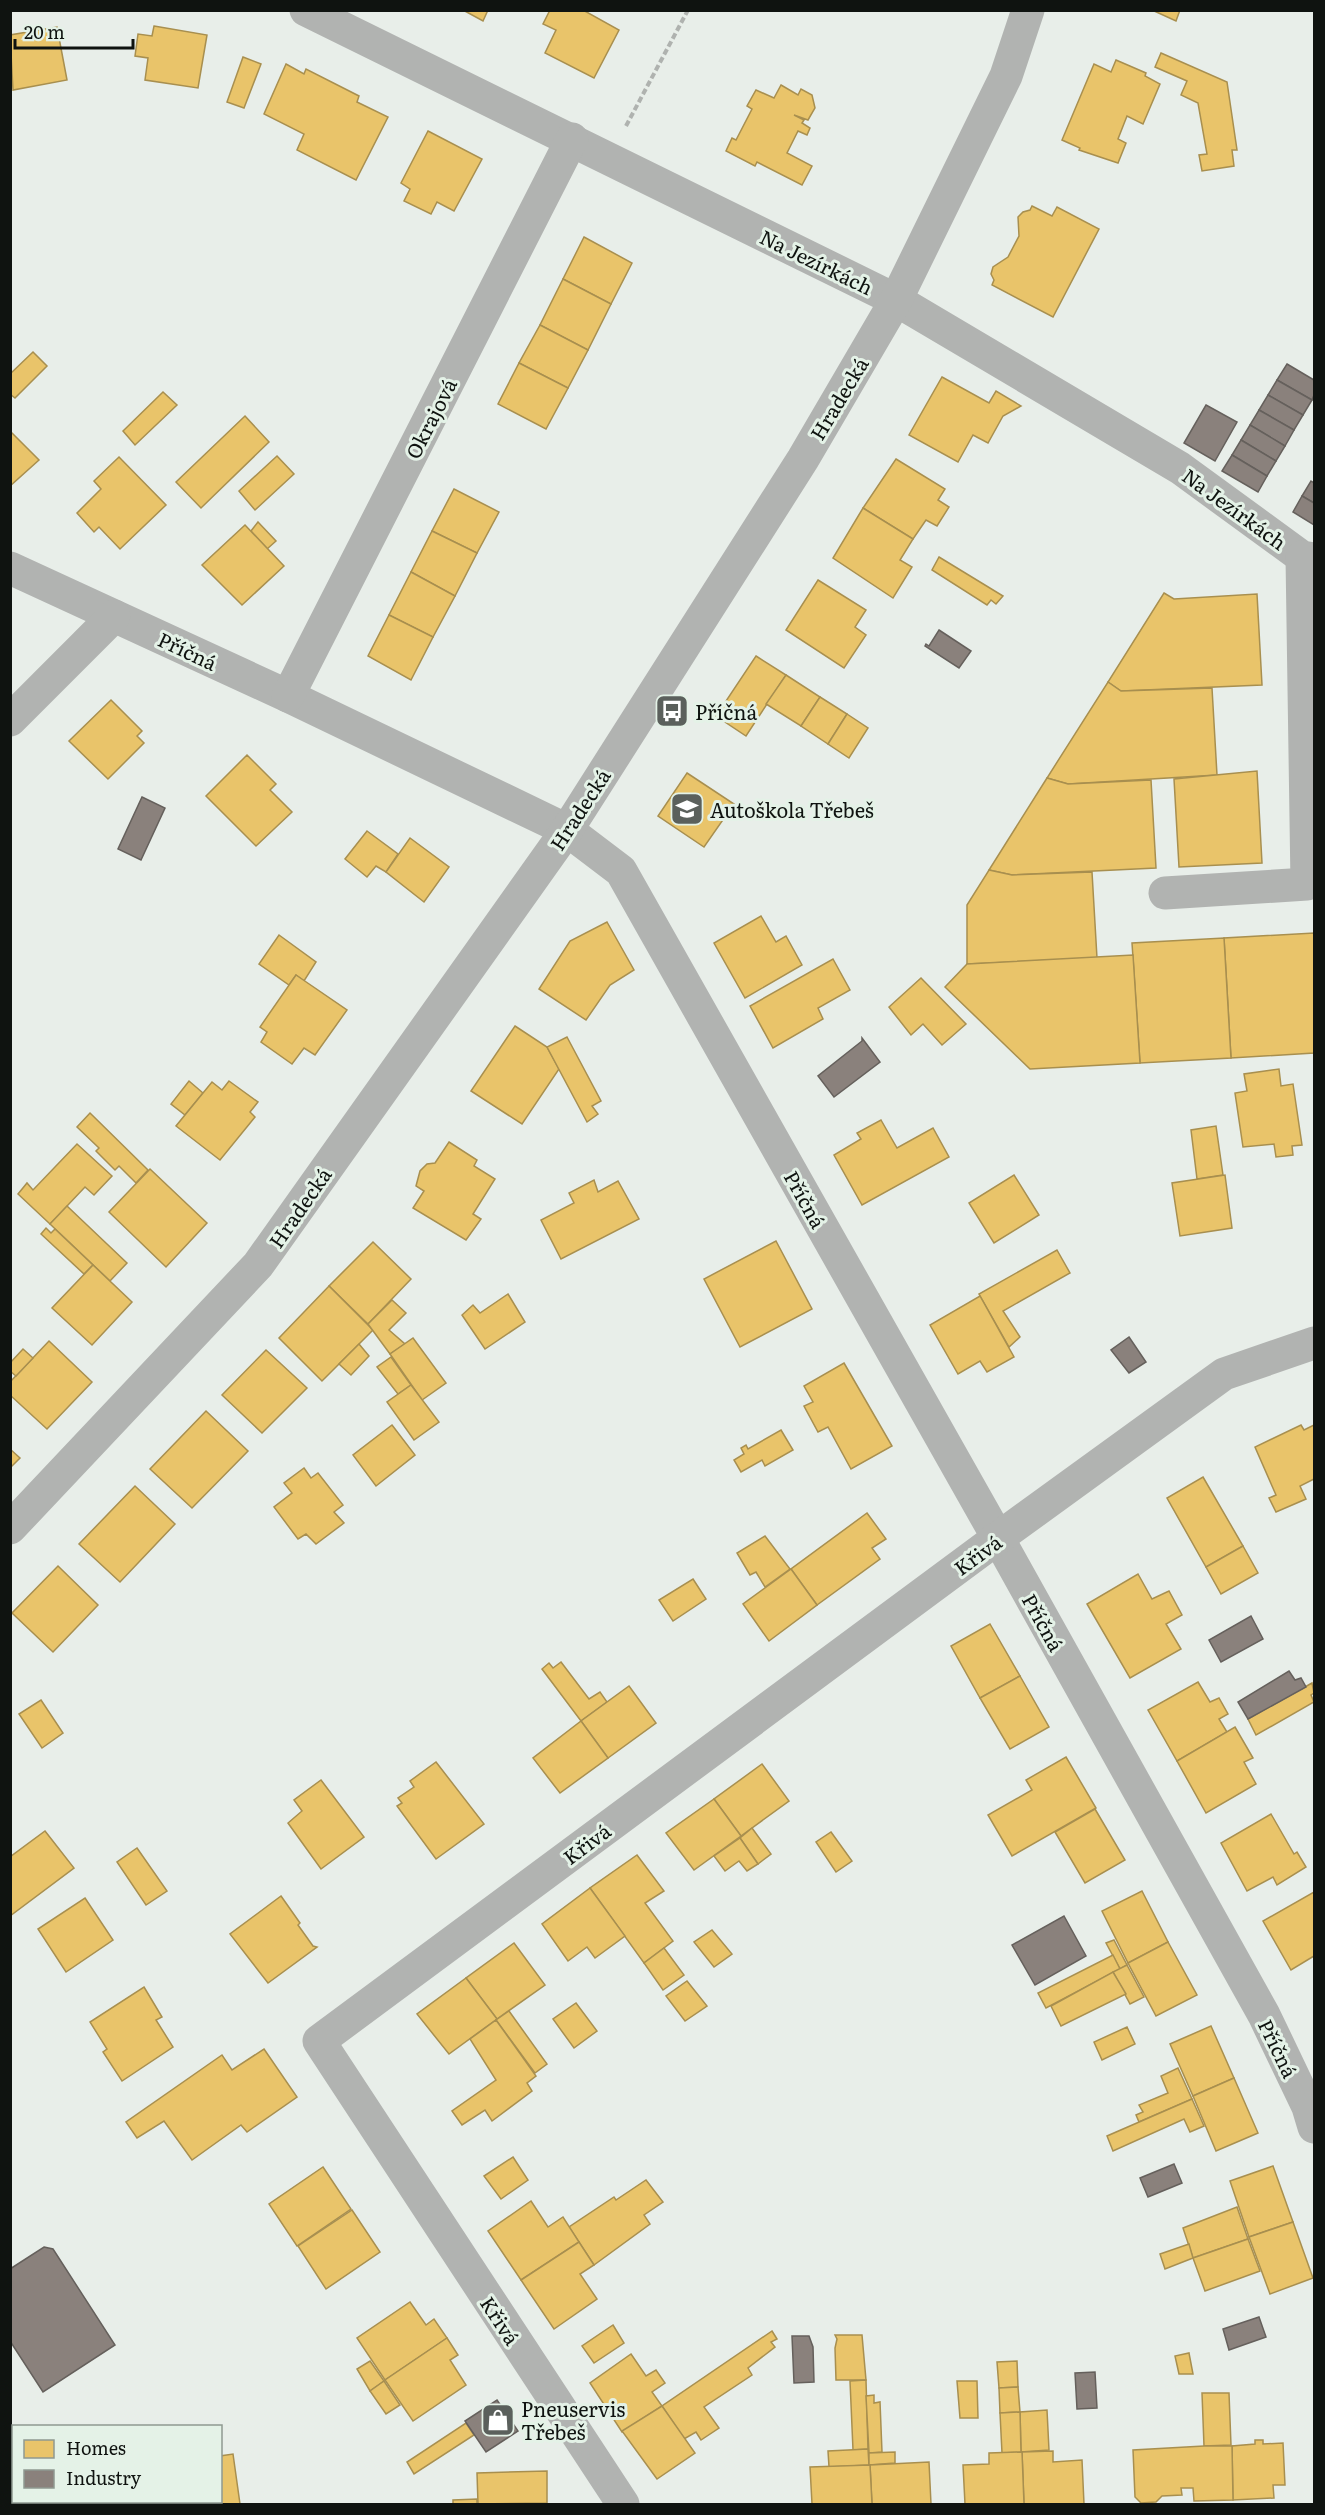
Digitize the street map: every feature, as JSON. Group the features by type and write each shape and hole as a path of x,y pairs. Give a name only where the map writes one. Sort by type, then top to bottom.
{"street":[{"name":"Na Jezírkách","path":"306,10 896,300 1180,468 1308,558 1307,884 1165,892"},
{"name":"Hradecká","path":"10,1528 258,1265 567,830 802,459 896,300 1006,76 1028,10"},
{"name":"Okrajová","path":"288,696 572,139"},
{"name":"Příčná","path":"10,568 288,696 567,830 621,871 998,1538 1264,2015 1308,2107 1314,2127"},
{"path":"10,720 114,616"},
{"name":"Křivá","path":"623,2505 319,2041 998,1538 1224,1374 1314,1343"}],"path":[{"path":"609,158 688,10"}],"building: Homes":[{"path":"463,10 488,10 483,21"},
{"path":"550,10 583,10 619,30 594,78 545,53 556,30 543,24"},
{"path":"1152,10 1180,10 1176,21"},
{"path":"154,26 207,35 198,88 145,80 148,58 135,56 138,34 152,36"},
{"path":"57,27 67,80 13,90 10,35"},
{"path":"1161,53 1227,82 1237,150 1232,150 1234,166 1202,171 1199,155 1207,154 1198,103 1181,95 1187,81 1155,67"},
{"path":"243,57 261,64 244,108 227,102"},
{"path":"1116,60 1146,73 1145,76 1160,84 1143,124 1127,116 1118,139 1126,143 1118,163 1079,150 1080,148 1062,140 1094,64 1111,72"},
{"path":"286,64 304,74 306,69 359,96 357,102 388,117 356,180 297,150 304,134 264,114"},
{"path":"781,85 798,95 801,89 812,95 815,108 808,120 794,115 804,120 802,123 810,128 807,135 798,131 787,153 812,166 802,185 757,162 755,166 726,151 732,138 736,140 752,109 747,106 756,90 774,98"},
{"path":"428,131 482,159 454,211 437,202 431,214 404,201 410,189 401,183"},
{"path":"1032,206 1052,216 1057,207 1099,229 1053,317 992,285 993,267 1008,257 1019,236 1018,217 1030,210"},
{"path":"584,237 632,263 611,304 563,279"},
{"path":"563,279 611,304 588,350 540,325"},
{"path":"540,325 588,350 568,388 519,363"},
{"path":"33,352 47,366 15,398 10,394 10,374"},
{"path":"519,363 568,388 546,429 498,404"},
{"path":"942,377 989,403 996,391 1021,406 1003,416 988,443 973,435 958,462 909,435"},
{"path":"163,392 177,405 135,445 123,431"},
{"path":"245,416 269,442 201,508 176,482"},
{"path":"10,431 39,460 10,486"},
{"path":"277,456 294,474 255,510 239,491"},
{"path":"119,457 166,505 120,549 99,527 94,532 77,513 101,489 94,481"},
{"path":"896,459 945,489 938,500 949,507 937,526 926,520 913,539 863,508"},
{"path":"454,489 499,512 477,553 432,531"},
{"path":"863,508 913,539 900,560 912,567 893,598 833,558"},
{"path":"258,522 276,541 267,549 251,531"},
{"path":"245,525 284,566 242,605 202,565"},
{"path":"432,531 477,553 455,596 411,572"},
{"path":"939,557 1003,596 996,604 991,600 987,605 932,570"},
{"path":"411,572 455,596 433,637 389,615"},
{"path":"818,580 866,610 855,627 866,635 844,668 786,630"},
{"path":"1164,593 1174,599 1257,594 1262,685 1121,691 1108,682"},
{"path":"389,615 433,637 411,680 368,656"},
{"path":"756,656 786,675 746,736 716,716"},
{"path":"786,675 820,697 801,726 766,704"},
{"path":"1108,682 1121,691 1212,688 1217,775 1068,784 1047,778"},
{"path":"820,697 847,714 828,744 801,726"},
{"path":"111,700 142,731 137,736 144,743 108,779 69,741"},
{"path":"847,714 868,728 849,758 828,744"},
{"path":"247,755 276,784 270,790 292,812 256,846 206,796"},
{"path":"1257,771 1262,863 1179,867 1174,779"},
{"path":"687,773 734,804 704,847 658,816"},
{"path":"1047,778 1068,784 1151,780 1156,868 1012,875 989,870"},
{"path":"367,831 398,854 386,872 376,866 367,877 345,859"},
{"path":"410,838 449,867 424,902 386,872"},
{"path":"989,870 1012,875 1092,872 1097,958 967,964 967,905"},
{"path":"761,916 776,942 786,936 802,965 745,998 714,943"},
{"path":"607,922 634,970 610,985 586,1020 539,989 570,941"},
{"path":"1314,933 1314,1053 1231,1058 1224,938"},
{"path":"279,935 316,962 304,981 296,975 289,985 259,964"},
{"path":"1224,938 1231,1058 1140,1063 1132,943"},
{"path":"1133,955 1140,1063 1030,1069 945,987 967,964"},
{"path":"833,959 850,990 818,1008 823,1019 773,1048 750,1006"},
{"path":"296,975 347,1010 315,1055 304,1048 292,1064 261,1042 267,1032 260,1027"},
{"path":"921,978 966,1024 942,1045 923,1024 911,1035 889,1007"},
{"path":"515,1026 547,1047 559,1069 522,1124 471,1091"},
{"path":"567,1037 601,1101 592,1106 598,1114 587,1122 547,1047"},
{"path":"1279,1069 1281,1086 1293,1084 1302,1145 1292,1146 1293,1155 1276,1157 1274,1144 1243,1147 1235,1093 1247,1091 1244,1074"},
{"path":"189,1081 203,1093 185,1115 171,1104"},
{"path":"229,1081 258,1102 250,1112 255,1117 220,1160 176,1126 212,1082 222,1090"},
{"path":"90,1113 148,1170 136,1183 119,1166 115,1170 96,1151 99,1148 77,1127"},
{"path":"881,1120 897,1148 933,1128 949,1157 862,1205 834,1155 861,1139 857,1133"},
{"path":"1216,1126 1223,1175 1197,1179 1191,1130"},
{"path":"449,1142 477,1160 474,1166 495,1179 473,1214 481,1219 466,1240 413,1208 424,1191 416,1186 420,1171 427,1164 435,1163"},
{"path":"77,1144 112,1176 94,1195 85,1187 50,1224 18,1194 27,1183 33,1190"},
{"path":"150,1169 207,1223 166,1267 109,1212"},
{"path":"1014,1175 1039,1215 994,1243 969,1203"},
{"path":"1225,1175 1232,1228 1180,1236 1172,1183"},
{"path":"594,1180 598,1192 618,1181 639,1219 561,1259 541,1220 574,1203 569,1193"},
{"path":"67,1206 127,1263 110,1281 50,1224"},
{"path":"46,1228 51,1233 55,1229 93,1265 84,1274 41,1234"},
{"path":"776,1241 812,1309 740,1347 704,1279"},
{"path":"373,1242 411,1279 368,1324 329,1286"},
{"path":"1057,1250 1070,1273 1003,1311 1020,1337 1009,1347 979,1294"},
{"path":"93,1265 132,1302 92,1345 52,1308"},
{"path":"329,1286 373,1330 322,1381 279,1338"},
{"path":"508,1294 525,1322 485,1349 462,1315 473,1305 480,1313"},
{"path":"980,1296 1014,1357 987,1372 980,1361 958,1374 930,1325"},
{"path":"392,1300 406,1313 389,1330 405,1344 390,1354 368,1324"},
{"path":"413,1338 446,1383 422,1400 390,1354"},
{"path":"49,1341 92,1382 47,1429 10,1395 10,1382"},
{"path":"359,1344 369,1356 351,1375 339,1364"},
{"path":"23,1349 33,1358 16,1376 10,1371 10,1363"},
{"path":"266,1350 307,1388 262,1433 222,1395"},
{"path":"391,1357 411,1385 398,1394 377,1367"},
{"path":"844,1363 892,1446 851,1469 828,1427 818,1432 804,1406 813,1402 804,1386"},
{"path":"411,1385 439,1422 414,1440 387,1402"},
{"path":"206,1411 248,1451 192,1508 150,1469"},
{"path":"392,1425 415,1455 376,1486 353,1455"},
{"path":"1301,1425 1304,1430 1314,1425 1314,1479 1300,1486 1306,1499 1276,1512 1269,1498 1276,1495 1255,1447"},
{"path":"781,1430 793,1450 765,1466 762,1460 741,1472 734,1460 744,1454 741,1448 746,1445 748,1449"},
{"path":"10,1449 20,1458 10,1468"},
{"path":"304,1468 311,1478 318,1473 343,1505 334,1512 344,1523 316,1544 306,1534 298,1539 274,1507 292,1493 284,1483"},
{"path":"1203,1477 1243,1546 1206,1567 1167,1498"},
{"path":"135,1486 175,1524 120,1582 79,1544"},
{"path":"867,1513 886,1539 872,1548 880,1559 817,1605 791,1569"},
{"path":"765,1536 790,1569 765,1587 756,1572 750,1575 737,1553"},
{"path":"1243,1546 1258,1573 1221,1594 1206,1567"},
{"path":"58,1566 98,1605 53,1652 12,1613"},
{"path":"791,1569 817,1605 769,1641 743,1604"},
{"path":"1138,1574 1152,1599 1169,1591 1182,1615 1166,1624 1181,1649 1130,1678 1087,1604"},
{"path":"693,1579 706,1599 673,1621 659,1600"},
{"path":"990,1624 1020,1676 980,1698 951,1646"},
{"path":"561,1662 589,1699 600,1692 607,1702 581,1721 542,1669 549,1663 553,1668"},
{"path":"1020,1676 1049,1727 1010,1749 980,1698"},
{"path":"1198,1682 1210,1702 1219,1698 1228,1714 1219,1719 1227,1732 1177,1761 1148,1710"},
{"path":"1312,1683 1314,1693 1311,1695 1314,1702 1256,1735 1248,1719"},
{"path":"629,1686 656,1723 608,1758 581,1721"},
{"path":"41,1700 63,1733 42,1748 19,1714"},
{"path":"581,1721 608,1758 560,1793 533,1758"},
{"path":"1235,1727 1253,1758 1244,1762 1256,1784 1206,1813 1177,1761"},
{"path":"1066,1757 1096,1808 1012,1856 988,1815 1032,1790 1026,1780"},
{"path":"436,1762 484,1824 436,1859 397,1806 402,1803 398,1798 414,1787 410,1781"},
{"path":"762,1764 789,1801 741,1836 714,1799"},
{"path":"321,1780 364,1837 321,1869 288,1823 302,1811 294,1800"},
{"path":"714,1799 741,1836 694,1870 666,1833"},
{"path":"1095,1809 1125,1860 1085,1883 1055,1832"},
{"path":"1271,1814 1294,1854 1297,1852 1306,1867 1277,1885 1273,1877 1247,1891 1221,1843"},
{"path":"752,1828 771,1854 758,1864 740,1838"},
{"path":"45,1831 74,1868 10,1916 10,1857"},
{"path":"831,1832 852,1861 836,1872 816,1842"},
{"path":"740,1838 758,1864 747,1871 739,1861 725,1871 714,1856"},
{"path":"137,1848 167,1891 146,1905 117,1862"},
{"path":"637,1855 664,1891 645,1903 673,1941 644,1963 590,1888"},
{"path":"590,1888 625,1936 595,1958 587,1947 568,1961 542,1924"},
{"path":"1142,1891 1168,1942 1128,1963 1102,1911"},
{"path":"1314,1892 1314,1956 1291,1970 1263,1921"},
{"path":"281,1896 300,1923 298,1925 313,1946 317,1947 268,1983 230,1934"},
{"path":"85,1898 113,1940 66,1972 38,1929"},
{"path":"712,1930 732,1954 714,1967 694,1942"},
{"path":"1114,1940 1127,1965 1120,1969 1106,1943"},
{"path":"1168,1942 1197,1995 1156,2016 1128,1963"},
{"path":"514,1943 545,1985 497,2019 466,1978"},
{"path":"664,1948 684,1975 663,1990 644,1963"},
{"path":"1113,1955 1120,1969 1046,2008 1038,1993"},
{"path":"1127,1965 1144,1997 1130,2004 1113,1972"},
{"path":"1113,1972 1126,1994 1061,2026 1051,2006"},
{"path":"466,1978 497,2019 449,2054 417,2014"},
{"path":"687,1981 707,2006 685,2021 666,1996"},
{"path":"144,1987 162,2017 156,2020 173,2047 122,2081 103,2052 107,2049 90,2022"},
{"path":"576,2003 597,2031 574,2048 553,2019"},
{"path":"509,2011 547,2064 535,2073 496,2020"},
{"path":"496,2020 536,2076 527,2083 532,2091 492,2121 485,2110 462,2125 452,2111 496,2080 470,2039"},
{"path":"1211,2026 1234,2078 1193,2096 1170,2044"},
{"path":"1127,2027 1135,2044 1102,2060 1094,2042"},
{"path":"264,2049 297,2097 247,2132 241,2125 192,2160 164,2121 137,2138 126,2122 222,2055 232,2070"},
{"path":"1178,2068 1192,2099 1139,2122 1136,2115 1143,2112 1139,2105 1168,2093 1161,2076"},
{"path":"1234,2078 1258,2133 1216,2151 1193,2096"},
{"path":"1192,2099 1204,2126 1190,2132 1184,2119 1113,2151 1107,2136"},
{"path":"513,2157 528,2180 501,2199 484,2176"},
{"path":"1273,2166 1293,2222 1249,2237 1230,2181"},
{"path":"323,2167 351,2209 297,2246 269,2204"},
{"path":"646,2180 663,2202 644,2215 650,2224 594,2265 569,2227 614,2197 616,2200"},
{"path":"531,2201 548,2227 563,2217 579,2242 521,2280 488,2231"},
{"path":"1237,2207 1248,2239 1193,2258 1183,2228"},
{"path":"352,2210 380,2252 326,2289 298,2246"},
{"path":"1293,2222 1313,2278 1270,2294 1249,2237"},
{"path":"1248,2239 1260,2271 1205,2291 1193,2258"},
{"path":"579,2242 594,2265 580,2274 597,2299 554,2329 521,2280"},
{"path":"1189,2244 1193,2258 1165,2269 1160,2254"},
{"path":"410,2302 426,2325 434,2319 447,2338 385,2380 357,2338"},
{"path":"613,2325 624,2343 594,2363 582,2346"},
{"path":"772,2331 777,2339 771,2342 775,2347 748,2368 752,2375 704,2407 719,2428 701,2440 696,2432 684,2439 662,2406"},
{"path":"835,2335 862,2335 866,2380 836,2380 837,2339"},
{"path":"447,2338 458,2355 450,2360 466,2385 413,2421 385,2380"},
{"path":"1189,2353 1193,2374 1179,2374 1175,2356"},
{"path":"631,2354 646,2376 656,2370 665,2383 652,2392 662,2406 622,2432 590,2383"},
{"path":"370,2361 384,2381 370,2391 357,2369"},
{"path":"1017,2361 1018,2387 999,2388 997,2362"},
{"path":"866,2380 868,2449 853,2450 850,2381"},
{"path":"384,2381 400,2405 386,2414 370,2391"},
{"path":"957,2381 977,2381 978,2418 960,2418"},
{"path":"1018,2387 1020,2412 1000,2413 999,2388"},
{"path":"1202,2393 1229,2393 1231,2445 1204,2446"},
{"path":"874,2395 874,2403 880,2402 882,2452 869,2453 866,2396"},
{"path":"662,2406 695,2453 657,2479 622,2431"},
{"path":"1047,2410 1049,2450 1021,2452 1020,2412"},
{"path":"1020,2412 1021,2452 1002,2453 1000,2413"},
{"path":"466,2423 474,2435 414,2474 407,2462"},
{"path":"1255,2440 1263,2440 1263,2444 1283,2443 1285,2485 1273,2485 1274,2498 1233,2500 1232,2446 1255,2444"},
{"path":"12,2444 12,2503 85,2504 10,2504 10,2445"},
{"path":"1232,2446 1233,2500 1194,2501 1193,2488 1181,2488 1182,2495 1162,2496 1156,2502 1141,2503 1135,2497 1133,2450"},
{"path":"868,2449 869,2465 829,2467 828,2451"},
{"path":"1053,2451 1053,2462 1082,2460 1084,2504 1024,2504 1022,2452"},
{"path":"895,2452 895,2463 869,2465 869,2453"},
{"path":"1022,2452 1024,2504 965,2504 963,2465 989,2464 989,2453"},
{"path":"233,2454 240,2504 195,2504 222,2503 222,2456"},
{"path":"929,2462 931,2504 872,2504 870,2465"},
{"path":"870,2465 872,2504 812,2504 810,2467"},
{"path":"547,2471 547,2503 478,2504 477,2473"},
{"path":"477,2499 477,2504 453,2504 453,2500"},
{"path":"150,2503 195,2504 150,2504"}],"building: Industry":[{"path":"1287,364 1314,380 1312,400 1277,380"},
{"path":"1277,380 1312,400 1303,415 1268,395"},
{"path":"1268,395 1303,415 1294,430 1259,410"},
{"path":"1206,405 1237,422 1215,461 1184,443"},
{"path":"1259,410 1294,430 1285,446 1250,425"},
{"path":"1250,425 1285,446 1276,461 1241,440"},
{"path":"1241,440 1276,461 1267,476 1232,455"},
{"path":"1232,455 1267,476 1258,492 1222,471"},
{"path":"1311,481 1314,483 1314,503 1302,496"},
{"path":"1302,496 1314,503 1314,525 1293,512"},
{"path":"939,630 971,651 959,668 925,646 926,644 929,646"},
{"path":"142,797 165,808 141,860 118,849"},
{"path":"862,1038 880,1062 834,1097 818,1076 862,1041"},
{"path":"1129,1337 1146,1362 1129,1373 1111,1350"},
{"path":"1251,1616 1263,1639 1221,1662 1209,1640"},
{"path":"1289,1671 1295,1680 1301,1678 1306,1687 1248,1719 1238,1702"},
{"path":"1064,1916 1086,1956 1035,1985 1012,1945"},
{"path":"1174,2164 1182,2183 1148,2197 1140,2178"},
{"path":"44,2247 53,2249 115,2345 43,2392 10,2341 10,2269"},
{"path":"1259,2317 1266,2337 1229,2350 1223,2329"},
{"path":"792,2336 809,2336 813,2347 814,2382 794,2383"},
{"path":"1095,2372 1097,2408 1077,2409 1075,2373"},
{"path":"497,2400 518,2431 486,2452 465,2421"}],"place":[{"name":"Příčná","path":"672,711"},
{"name":"Autoškola Třebeš","path":"687,809"},
{"name":"Pneuservis Třebeš","path":"498,2420"}]}
